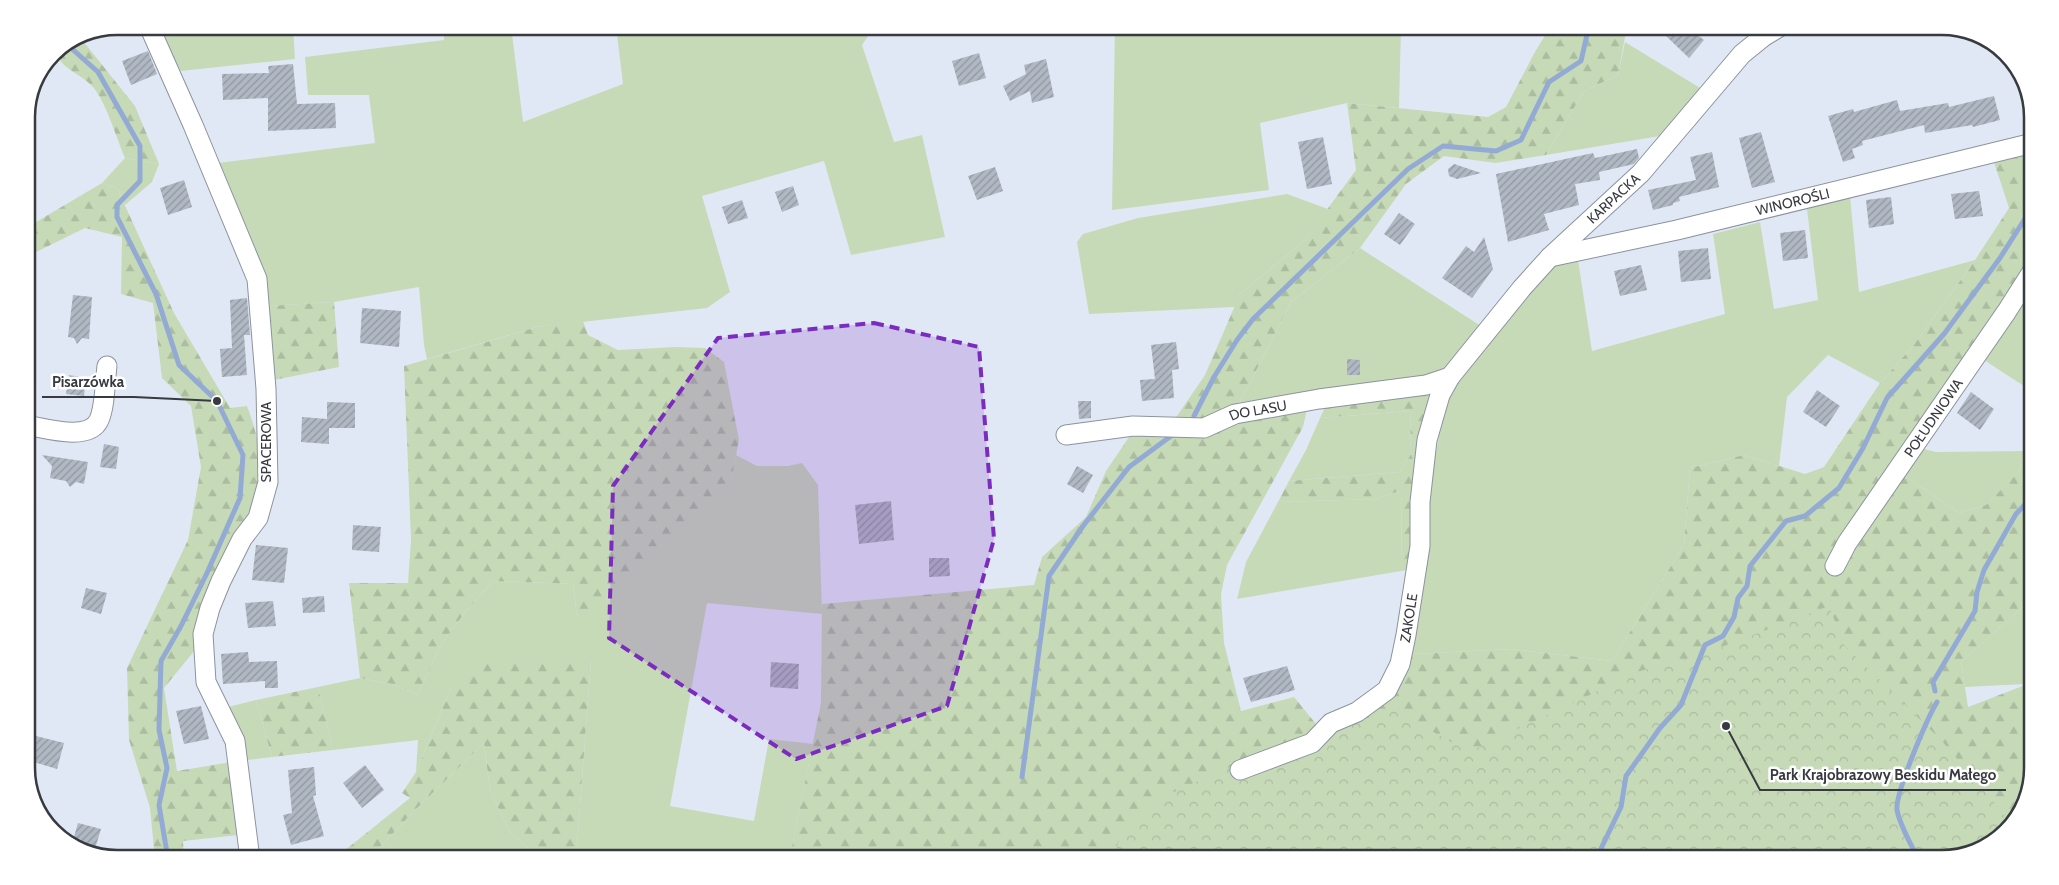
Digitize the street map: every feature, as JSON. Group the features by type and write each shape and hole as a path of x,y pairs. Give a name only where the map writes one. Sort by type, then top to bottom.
{"street":[{"name":"SPACEROWA","path":"153,35 193,125 257,279 266,389 268,482 258,518 242,539 221,581 210,608 203,634 206,682 235,741 249,850"},
{"name":"KARPACKA","path":"1450,377 1522,288 1550,257 1641,173 1742,54 1766,35"},
{"name":"WINOROŚLI","path":"1550,257 1676,230 2024,145"},
{"name":"POŁUDNIOWA","path":"1835,566 1847,543 2024,284"},
{"path":"35,426 80,433 94,428 100,419 107,366"},
{"name":"DO LASU","path":"1066,436 1134,426 1204,428 1235,414 1319,399 1426,385 1450,377"},
{"name":"ZAKOLE","path":"1240,770 1312,743 1331,723 1356,712 1387,690 1400,664 1406,635 1420,546 1420,502 1427,440 1440,395 1450,377"}],"highlighted area":[{"path":"874,323 979,347 994,539 947,706 796,759 609,638 613,486 718,338"}],"green space":[{"path":"160,35 294,35 295,59 181,71"},
{"path":"444,35 512,35 523,122 623,84 617,35 869,35 862,45 894,142 922,135 945,237 851,255 824,161 702,196 730,292 707,308 537,327 427,359 419,287 334,302 267,306 218,163 375,143 369,95 308,95 305,57 444,40"},
{"path":"1115,35 1401,35 1399,108 1347,103 1260,123 1269,190 1112,210"},
{"path":"1545,35 1625,35 1618,75 1584,91 1546,155 1495,163 1444,156 1406,184 1360,248 1291,302 1240,402 1204,422 1175,419 1205,375 1240,294 1304,241 1356,170 1347,103 1488,117 1506,107"},
{"path":"84,42 135,106 159,164 125,158 106,109 96,91 59,59"},
{"path":"1625,42 1705,91 1666,135 1546,155 1584,91 1618,75"},
{"path":"2024,152 2024,270 1860,516 1902,474 1959,513 1986,505 2020,470 2024,455 2024,606 1961,662 1968,707 2024,685 2024,768 2018,800 2004,822 1979,842 1964,847 1942,850 791,850 821,703 822,604 1034,585 1042,557 1086,517 1106,471 1129,437 1222,426 1307,409 1303,427 1227,565 1221,594 1224,643 1241,711 1294,697 1320,731 1357,718 1385,703 1412,654 1511,649 1612,661 1684,545 1690,468 1744,455 1805,474 1824,467 1880,383 1913,346 1975,260 2009,208 1993,159"},
{"path":"125,158 159,164 152,182 125,205 117,188 102,183"},
{"path":"102,183 117,188 174,313 230,408 247,406 259,446 260,459 258,483 251,512 195,650 164,688 177,771 231,762 239,835 183,841 184,850 154,850 150,808 129,740 127,668 188,540 201,467 191,406 162,378 153,303 121,294 122,237 85,228 35,253 35,223"},
{"path":"1287,194 1328,209 1304,241 1240,294 1235,307 1089,314 1077,242 1083,234 1138,218"},
{"path":"1850,196 1859,292 1975,260 1913,346 1880,383 1828,355 1787,397 1779,466 1744,455 1690,468 1684,545 1612,661 1511,649 1412,654 1427,552 1429,490 1442,420 1453,384 1553,266 1578,260 1592,351 1725,314 1713,234 1760,222 1774,309 1818,300 1807,209"},
{"path":"1360,248 1484,328 1444,372 1416,380 1240,402 1291,302"},
{"path":"2024,294 2024,386 1981,358"},
{"path":"334,302 339,367 274,380 267,306"},
{"path":"583,321 588,335 618,350 676,347 705,348 724,362 739,440 732,477 708,509 615,593 577,616 573,584 493,581 466,611 440,646 418,695 392,684 360,678 349,583 408,583 411,540 404,366 537,327"},
{"path":"1428,390 1433,398 1412,569 1401,571 1402,490 1376,499 1278,502 1289,481 1400,472 1411,454 1410,411 1320,418 1327,403"},
{"path":"1410,411 1411,454 1400,472 1289,481 1306,450 1320,418"},
{"path":"1920,448 1936,452 2024,451 2020,470 1986,505 1959,513 1902,474"},
{"path":"736,455 757,466 788,466 802,463 818,485 822,614 707,603 670,806 754,821 769,739 813,744 791,850 577,850 591,660 451,688 416,772 418,740 333,750 318,687 360,678 392,684 418,695 440,646 466,611 493,581 573,584 577,616 732,477"},
{"path":"1402,490 1401,571 1237,599 1246,562 1278,502 1376,499"},
{"path":"1829,606 1844,645 1942,741 2007,818 1996,830 1979,842 1964,847 1942,850 1116,850 1119,840 1165,796 1283,743 1394,710 1469,752 1640,671 1698,656"},
{"path":"2024,606 2024,684 1965,687 1961,662"},
{"path":"498,660 591,660 577,850 529,850 509,831 490,790 484,743 414,811 377,850 345,850 410,798 402,793 416,772 451,688 476,666"},
{"path":"318,687 333,750 272,757 256,700"},
{"path":"256,700 272,757 247,760 228,707"},
{"path":"484,743 490,790 509,831 529,850 377,850 414,811"}],"building":[{"path":"1665,35 1698,35 1704,40 1689,58"},
{"path":"148,51 157,74 131,85 122,61"},
{"path":"979,53 986,78 959,86 952,61"},
{"path":"1046,59 1054,97 1032,103 1030,91 1010,101 1003,86 1026,74 1024,65"},
{"path":"293,64 297,104 335,103 336,128 268,131 268,98 223,100 222,74 269,73 268,66"},
{"path":"1994,96 2000,120 1973,127 1972,125 1925,133 1924,125 1862,141 1863,145 1852,149 1855,158 1843,162 1828,116 1853,109 1854,112 1897,100 1900,111 1948,103 1949,107"},
{"path":"1761,132 1775,182 1752,188 1739,138"},
{"path":"1323,137 1332,184 1307,189 1298,142"},
{"path":"1637,149 1639,158 1634,164 1599,172 1600,180 1575,184 1579,205 1544,214 1549,230 1508,242 1496,174 1593,153 1595,158"},
{"path":"1712,152 1719,187 1679,197 1680,201 1673,203 1673,205 1653,210 1648,190 1696,180 1690,157"},
{"path":"1454,164 1481,173 1457,179 1449,176 1448,169"},
{"path":"995,167 1003,191 977,200 968,176"},
{"path":"184,180 192,207 168,215 160,188"},
{"path":"793,186 799,205 782,212 775,192"},
{"path":"1979,191 1983,216 1955,219 1951,194"},
{"path":"1891,197 1894,224 1869,228 1866,200"},
{"path":"742,200 748,218 728,224 722,207"},
{"path":"1399,213 1415,224 1400,245 1384,234"},
{"path":"1805,230 1808,258 1783,261 1780,233"},
{"path":"1484,237 1493,269 1472,298 1442,278 1466,246 1474,252"},
{"path":"1708,248 1711,279 1681,282 1678,251"},
{"path":"1641,265 1647,290 1620,296 1614,271"},
{"path":"73,295 92,297 89,339 82,338 77,344 74,338 68,337"},
{"path":"247,298 250,335 244,335 247,375 222,377 220,349 232,348 230,300"},
{"path":"362,308 401,311 399,347 360,343"},
{"path":"1176,342 1179,369 1172,370 1174,398 1142,401 1140,380 1155,379 1151,345"},
{"path":"1347,359 1360,360 1360,375 1347,375"},
{"path":"69,375 86,378 84,396 66,394"},
{"path":"1817,390 1840,406 1826,427 1803,412"},
{"path":"1971,392 1994,409 1980,430 1957,413"},
{"path":"1078,401 1091,401 1091,418 1079,419"},
{"path":"327,402 355,403 355,428 329,428 329,444 301,442 302,417 327,419"},
{"path":"104,444 119,447 116,469 100,467"},
{"path":"42,455 88,462 84,484 76,482 70,487 66,481 50,478 52,466"},
{"path":"1077,466 1093,475 1083,493 1067,484"},
{"path":"891,501 894,540 859,544 855,505"},
{"path":"353,525 381,527 379,552 352,550"},
{"path":"256,545 288,548 284,583 252,580"},
{"path":"929,558 949,558 950,576 929,577"},
{"path":"86,588 107,593 101,614 81,608"},
{"path":"324,596 325,612 303,613 302,598"},
{"path":"273,601 276,626 248,628 245,603"},
{"path":"248,652 249,662 277,661 278,688 265,688 265,681 223,684 221,654"},
{"path":"771,662 799,664 798,689 770,687"},
{"path":"1287,666 1295,690 1251,702 1243,678"},
{"path":"201,706 209,739 184,744 176,711"},
{"path":"35,736 64,743 57,769 35,762"},
{"path":"365,765 384,790 362,808 343,783"},
{"path":"314,767 316,795 313,796 324,836 291,845 283,815 292,813 288,770"},
{"path":"78,823 101,829 96,847 85,844 74,838"}],"waterway":[{"path":"1194,416 1214,377 1237,340 1253,319 1408,169 1443,146 1496,151 1521,140 1549,82 1581,61 1587,35"},
{"path":"72,49 98,72 140,146 140,181 117,205 117,217 156,294 179,365 217,401 243,455 240,498 207,573 181,626 161,661 159,730 167,768 159,805 166,850"},
{"path":"1600,850 1621,807 1626,776 1660,728 1681,705 1705,645 1723,636 1734,617 1738,598 1747,586 1750,566 1786,521 1805,516 1839,488 1863,448 1887,398 1944,334 2000,258 2024,220"},
{"path":"1022,777 1049,576 1083,526 1129,467 1175,433"},
{"path":"1935,691 1933,682 1975,611 1977,592 1984,570 2016,514 2024,506"},
{"path":"1914,850 1900,821 1897,810 1898,801 1912,756 1937,702"}],"place":[{"name":"Pisarzówka","path":"217,401"},
{"name":"Park Krajobrazowy Beskidu Małego","path":"1726,726"}]}
